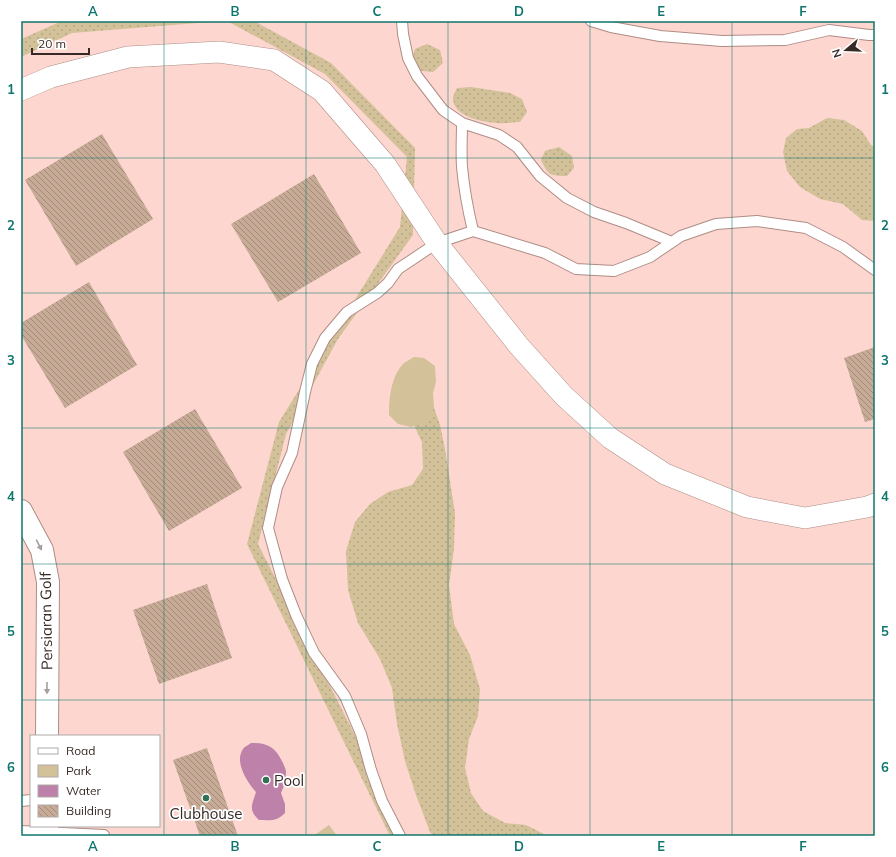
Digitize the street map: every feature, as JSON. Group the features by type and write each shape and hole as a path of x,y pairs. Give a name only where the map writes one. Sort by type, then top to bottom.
{"street":[{"path":"21,90 52,77 128,57 219,52 274,60 322,92 385,164 437,243 519,346 564,396 610,438 666,474 747,507 805,518 867,507 875,504"},
{"name":"Persiaran Golf","path":"21,511 42,550 48,582 47,735"}],"lane":[{"path":"402,21 408,58 417,76 443,110 462,123 499,135 517,147 540,176 567,198 594,212 626,223 672,242"},
{"path":"591,21 611,27 660,36 722,41 786,40 829,30 875,35"},
{"path":"462,123 462,166 468,209 473,231"},
{"path":"400,836 382,801 370,770 361,734 345,696 314,653 296,615 282,579 268,528 277,487 292,453 312,364 325,338 347,312 377,293 388,283 398,269 437,243 473,231 544,253 576,269 614,271 650,257 681,236 716,224 757,220 806,228 843,247 875,270"},
{"path":"21,831 47,831 104,835"}],"green space":[{"path":"62,21 223,21 72,33 21,57 21,39"},
{"path":"227,21 254,21 331,63 415,148 413,235 338,339 286,434 258,544 406,836 390,836 247,544 279,422 400,227 407,157 325,74"},
{"path":"427,44 440,50 443,63 433,72 422,71 412,61 415,49"},
{"path":"471,87 510,93 522,99 527,112 520,122 503,123 477,120 463,114 454,104 453,97 457,88"},
{"path":"827,118 844,120 862,131 871,145 875,147 875,221 862,220 843,204 820,199 800,187 787,171 783,152 786,138 797,129 809,128"},
{"path":"559,147 572,156 574,168 567,176 550,174 541,160 545,151"},
{"path":"414,357 424,358 435,366 436,382 433,393 434,407 427,422 411,427 398,424 389,415 389,408 393,381 403,364"},
{"path":"431,399 440,425 455,513 454,549 449,585 454,624 470,655 480,689 478,716 469,739 465,768 471,793 483,811 505,823 526,825 548,836 433,836 430,832 416,795 405,761 397,724 392,688 380,659 358,623 348,590 346,551 355,522 370,504 388,492 412,485 423,469 422,442 409,415"},
{"path":"329,825 337,836 313,836"}],"water":[{"name":"Pool","path":"251,743 271,747 280,758 286,772 281,793 285,804 285,813 276,819 259,820 252,810 252,804 256,792 243,772 240,760 243,749"}],"building":[{"path":"102,134 153,219 76,266 25,180"},
{"path":"314,174 361,253 278,302 231,224"},
{"path":"89,282 137,365 65,408 21,335 21,323"},
{"path":"875,347 875,419 865,422 844,358"},
{"path":"195,409 242,488 169,531 123,452"},
{"path":"207,584 232,658 159,684 133,610"},
{"name":"Clubhouse","path":"207,748 238,836 200,836 173,760"}],"place":[{"name":"Pool","path":"266,780"},
{"name":"Clubhouse","path":"206,798"}]}
